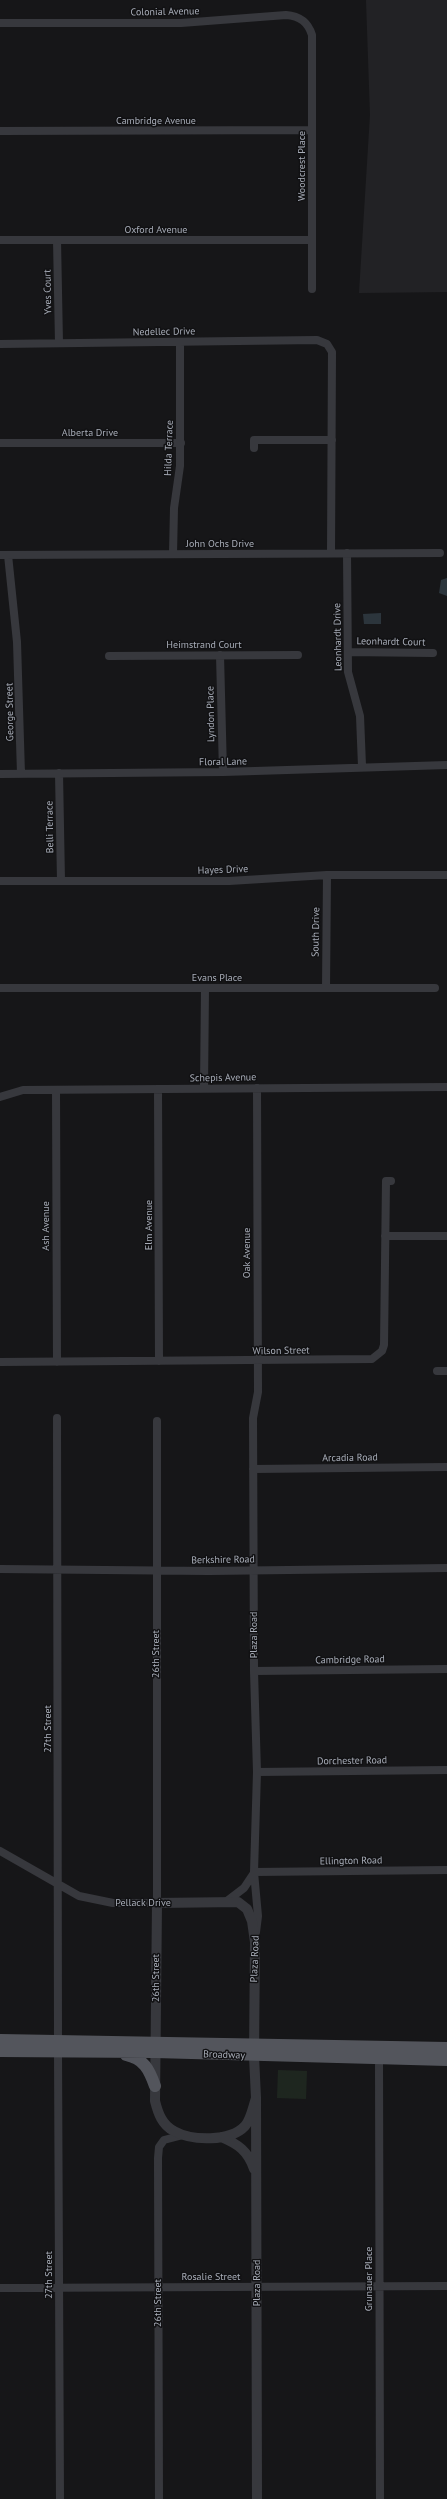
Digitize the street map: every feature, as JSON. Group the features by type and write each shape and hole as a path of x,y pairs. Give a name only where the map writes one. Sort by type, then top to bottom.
{"main road":[{"name":"Broadway","path":"0,2040 111,2051 155,2047"},
{"name":"Broadway","path":"0,2051 58,2046 254,2050 447,2048"},
{"name":"Broadway","path":"254,2050 379,2060 447,2060"},
{"path":"111,2051 132,2056 142,2062 149,2069 155,2086"}],"street":[{"name":"Colonial Avenue","path":"0,23 181,23 286,15 300,18 306,23 312,36 312,43"},
{"name":"Woodcrest Place","path":"312,43 312,289"},
{"name":"Cambridge Avenue","path":"0,131 312,130"},
{"name":"Oxford Avenue","path":"0,240 312,240"},
{"name":"Yves Court","path":"57,240 59,343"},
{"name":"Nedellec Drive","path":"0,344 317,340 327,344 332,352 332,440"},
{"name":"Hilda Terrace","path":"173,554 173,522 180,466 181,443 180,342"},
{"path":"254,448 254,440 332,440 331,553"},
{"name":"Alberta Drive","path":"0,443 181,443"},
{"name":"Leonhardt Drive","path":"347,553 348,672 360,716 362,766"},
{"name":"John Ochs Drive","path":"4,555 440,553"},
{"name":"George Street","path":"4,555 18,642 21,774"},
{"name":"Leonhardt Court","path":"348,652 433,653"},
{"name":"Lyndon Place","path":"220,655 223,772"},
{"name":"Heimstrand Court","path":"109,656 298,655"},
{"name":"Floral Lane","path":"0,774 223,772 362,766 447,765"},
{"name":"Belli Terrace","path":"59,773 61,881"},
{"name":"Hayes Drive","path":"0,882 229,881 327,875 447,874"},
{"name":"South Drive","path":"326,988 327,875"},
{"name":"Evans Place","path":"0,988 435,988"},
{"path":"204,1088 205,988"},
{"name":"Schepis Avenue","path":"0,1097 23,1090 447,1087"},
{"name":"Oak Avenue","path":"253,1418 258,1392 257,1088"},
{"name":"Elm Avenue","path":"158,1089 160,1361"},
{"name":"Ash Avenue","path":"56,1090 57,1362"},
{"name":"Wilson Street","path":"0,1362 369,1360 378,1356 384,1345 386,1181 391,1181"},
{"path":"385,1236 447,1236"},
{"path":"437,1371 447,1371"},
{"name":"27th Street","path":"57,1418 60,2499"},
{"name":"Plaza Road","path":"253,1418 254,1671 257,1772 254,1872 258,1916 255,1942 254,2050 256,2098 257,2499"},
{"name":"26th Street","path":"157,1421 157,1903 155,2086 158,2114 174,2131 186,2135"},
{"name":"Arcadia Road","path":"253,1469 447,1467"},
{"name":"Berkshire Road","path":"0,1569 156,1571 447,1568"},
{"name":"Cambridge Road","path":"254,1671 447,1669"},
{"name":"Dorchester Road","path":"257,1772 447,1770"},
{"name":"Pellack Drive","path":"0,1851 79,1896 112,1903 227,1901"},
{"name":"Ellington Road","path":"254,1872 447,1870"},
{"path":"227,1901 244,1888 254,1872"},
{"path":"227,1901 238,1902 247,1909 252,1921 255,1942"},
{"name":"Grunauer Place","path":"379,2060 380,2499"},
{"path":"221,2137 233,2134 245,2126 256,2098"},
{"path":"186,2135 221,2137 235,2142 244,2150 251,2160 256,2174"},
{"name":"26th Street","path":"159,2499 159,2147 164,2140 172,2136 186,2135"},
{"name":"Rosalie Street","path":"0,2288 447,2286"}],"shaded area":[{"path":"366,0 447,0 447,292 359,293 370,115"},
{"path":"447,578 447,596 439,593 441,580"},
{"path":"381,613 381,624 364,624 363,614"},
{"path":"278,2070 307,2071 306,2099 277,2098"}]}
